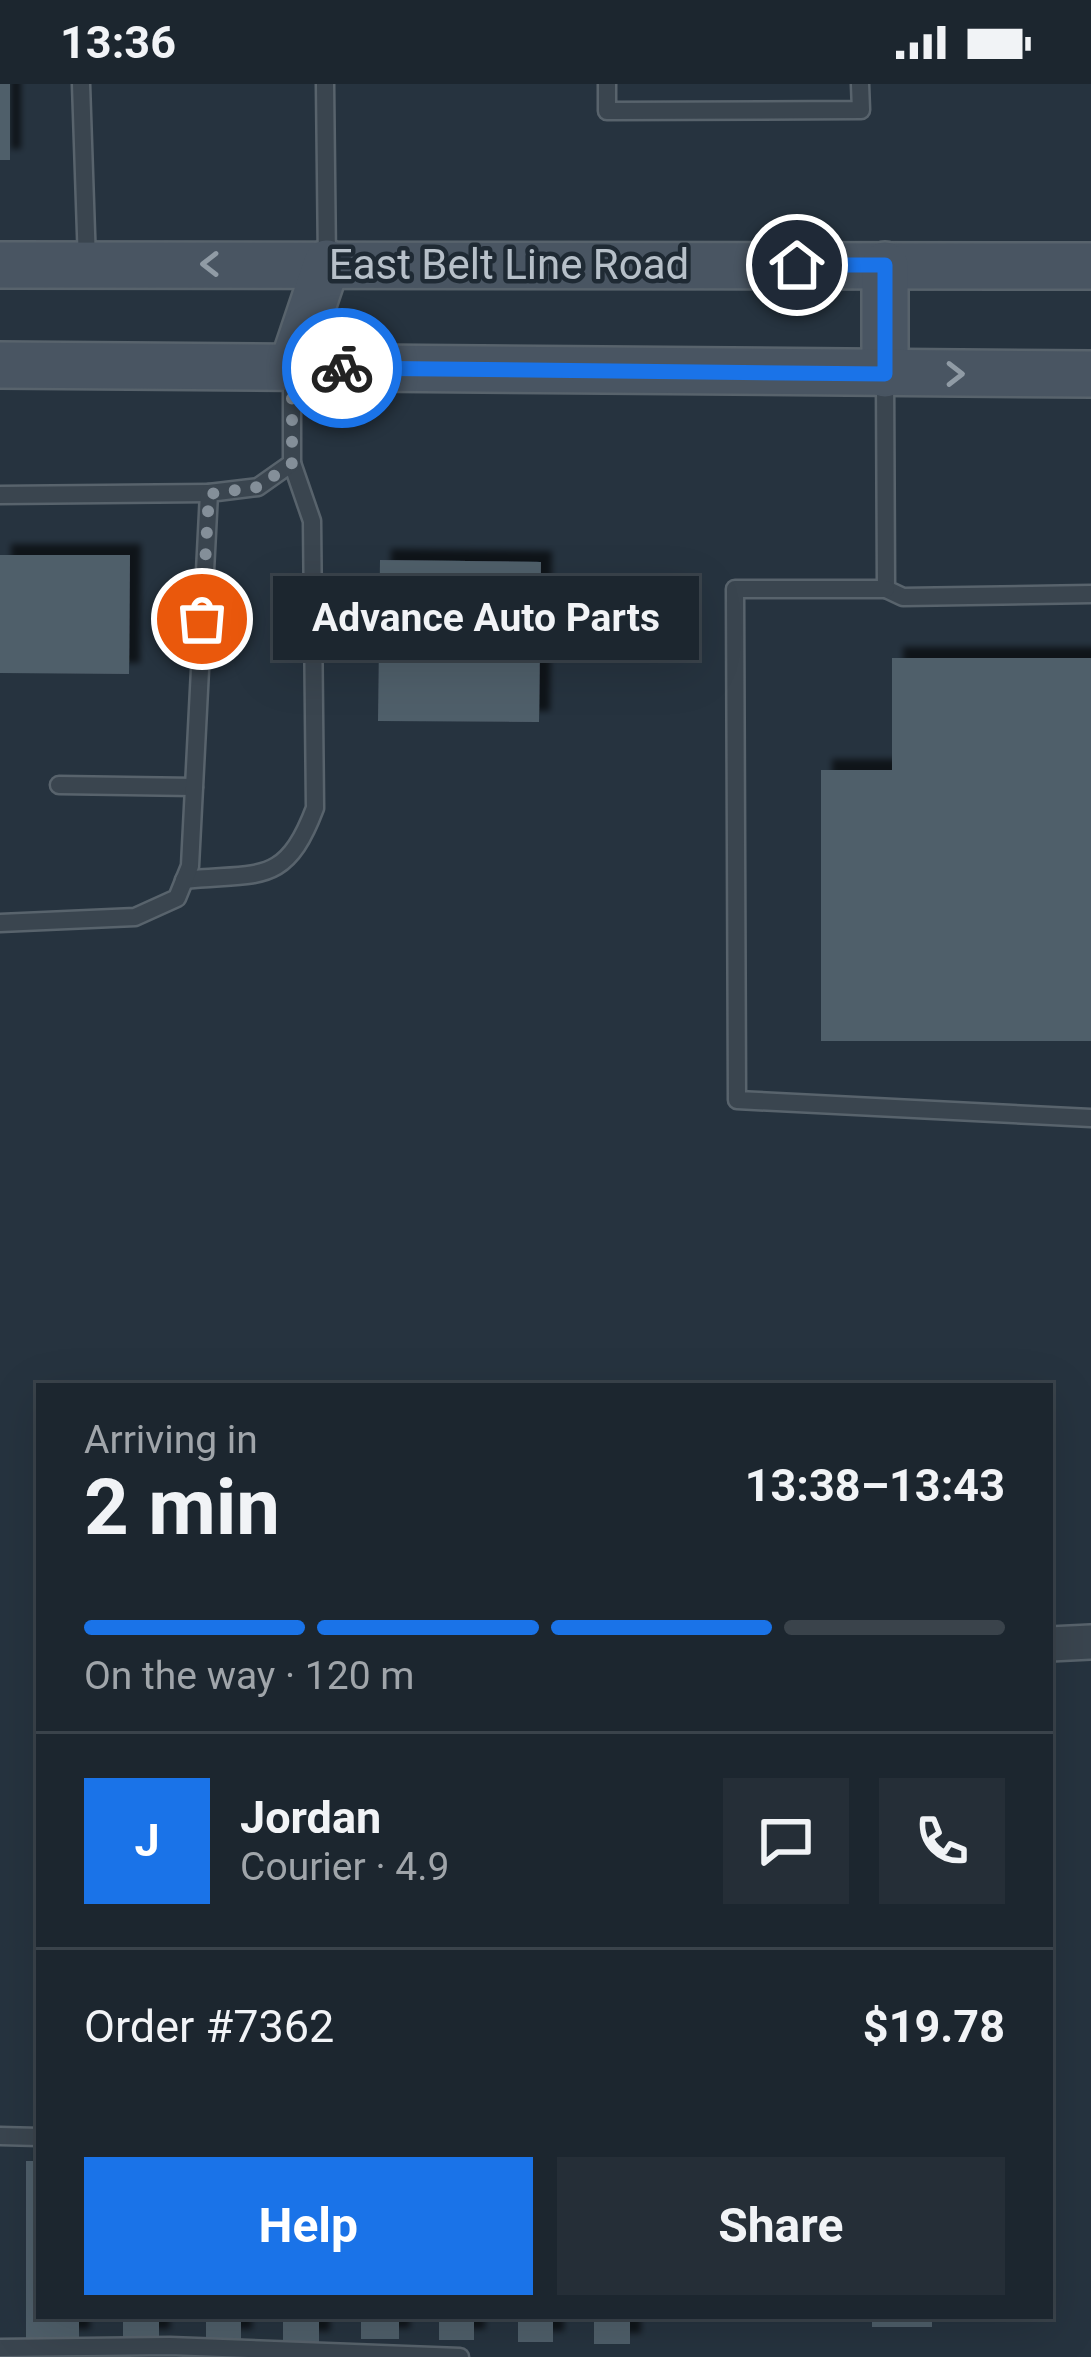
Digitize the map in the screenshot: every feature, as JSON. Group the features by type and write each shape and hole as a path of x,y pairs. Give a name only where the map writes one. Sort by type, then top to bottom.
{"main road":[{"path":"292,367 327,263"},
{"name":"East Belt Line Road","path":"0,265 1091,266"},
{"path":"885,265 885,374"},
{"path":"0,365 1091,374"}],"street":[{"path":"1053,1644 1091,1642"}],"lane":[{"path":"81,84 87,264"},
{"path":"325,84 327,263"},
{"path":"608,84 607,111 861,110 860,84"},
{"path":"184,880 277,870 299,851 315,808 312,521 292,463 292,367"},
{"path":"885,374 886,590"},
{"path":"0,495 209,494 258,487 292,463"},
{"path":"0,922 135,917 177,898 184,880 194,787 209,494"},
{"path":"1091,594 903,597 886,590 735,589 737,1100 1091,1118"},
{"path":"59,785 194,787"},
{"path":"0,2136 36,2137"},
{"path":"0,2348 170,2346 460,2357"}],"building":[{"path":"0,84 10,84 10,160 0,160"},
{"path":"0,555 130,555 129,674 0,673"},
{"path":"380,560 541,562 539,722 378,721"},
{"path":"892,658 1091,658 1091,1041 821,1041 821,770 892,770"},
{"path":"26,2161 36,2161 36,2319 79,2319 79,2340 26,2340"},
{"path":"123,2319 159,2319 159,2340 123,2340"},
{"path":"206,2319 241,2319 241,2340 206,2340"},
{"path":"283,2319 319,2319 319,2342 283,2342"},
{"path":"361,2319 399,2319 399,2339 361,2339"},
{"path":"439,2319 474,2319 474,2340 439,2340"},
{"path":"518,2319 553,2319 553,2342 518,2342"},
{"path":"594,2319 630,2319 630,2344 594,2344"},
{"path":"872,2319 932,2319 932,2327 872,2327"}],"way so far":[{"path":"202,619 209,494 258,487 292,463 292,367 342,368"}],"place":[{"name":"Advance Auto Parts","path":"202,619"}],"route":[{"path":"342,368 885,374 885,265 797,265"}]}
